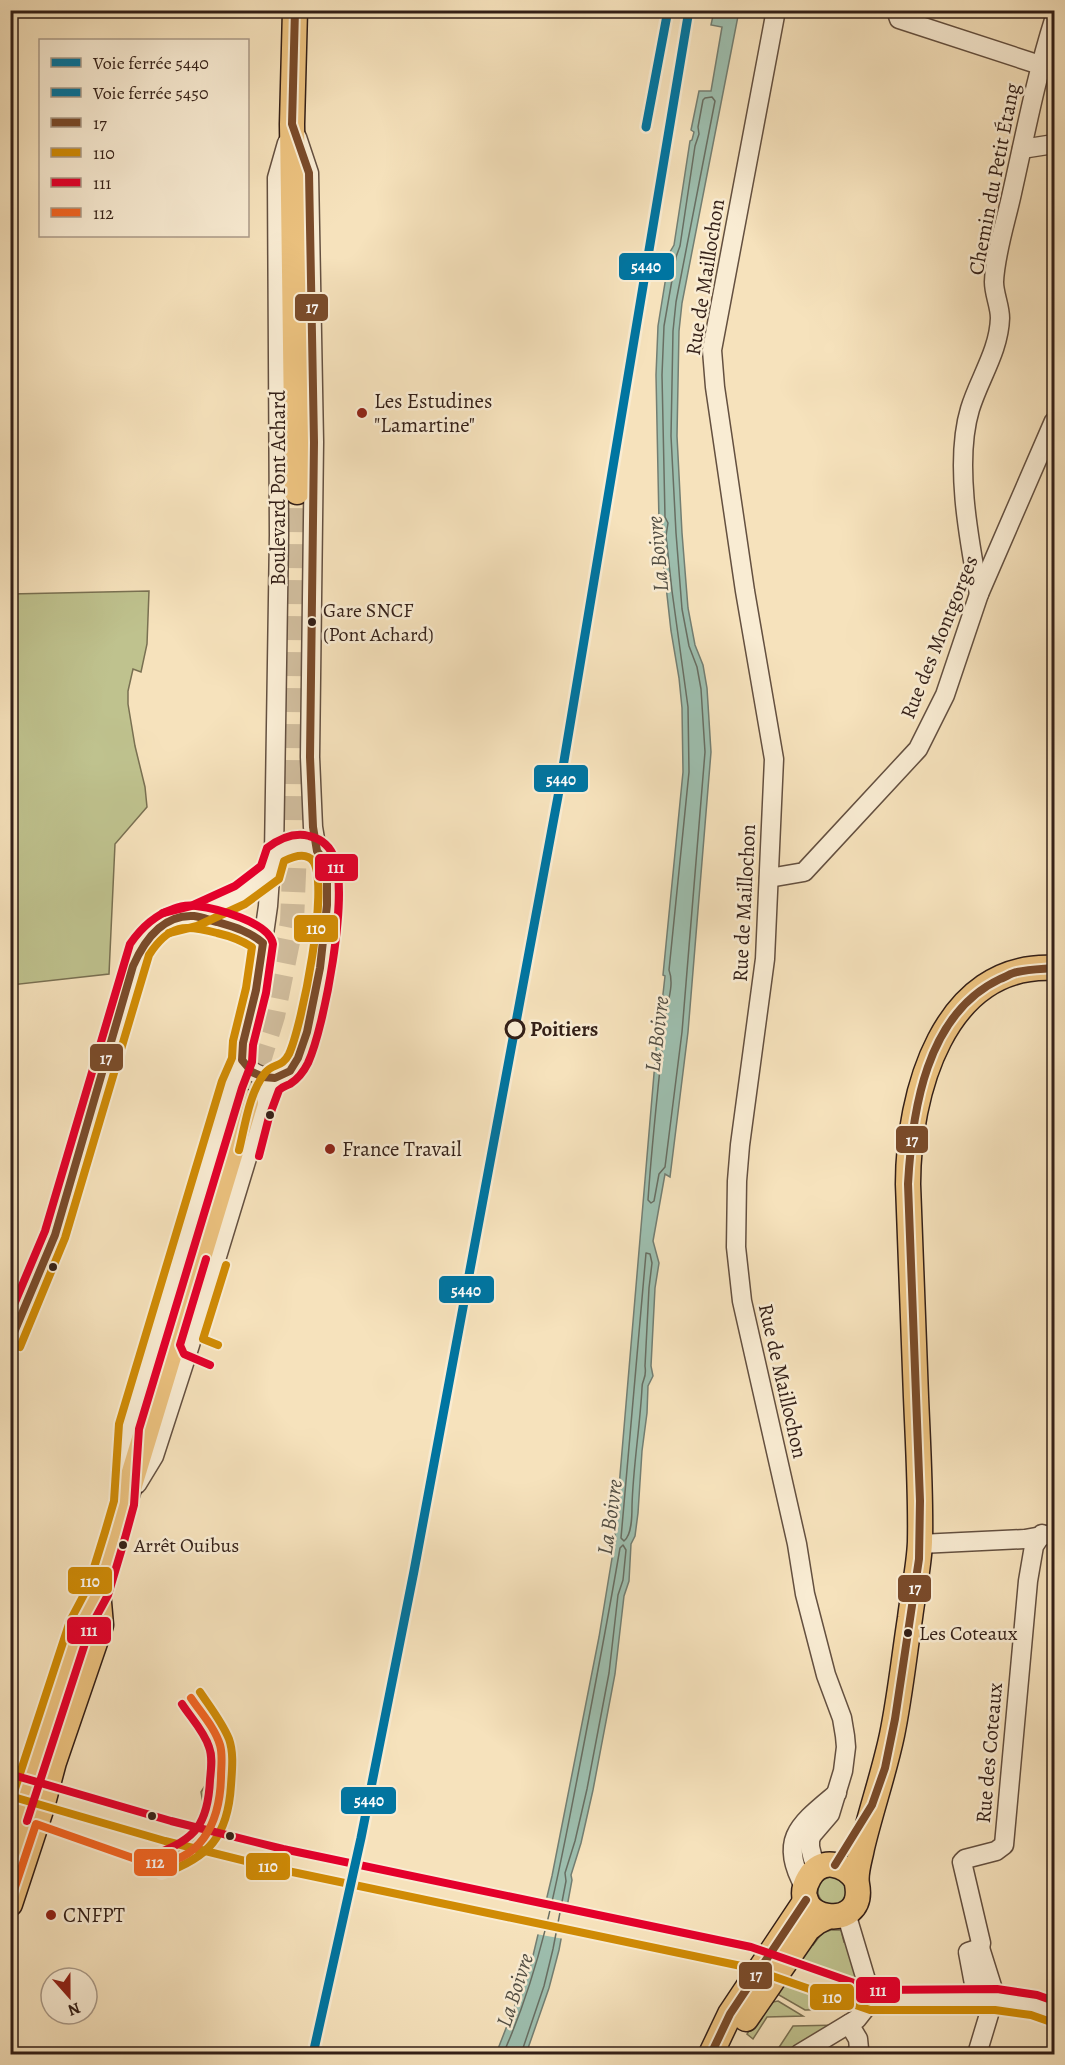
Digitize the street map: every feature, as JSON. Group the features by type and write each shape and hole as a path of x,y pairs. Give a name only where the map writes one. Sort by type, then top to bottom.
{"main road":[{"name":"Boulevard Pont Achard","path":"294,10 292,124 297,492"},
{"path":"720,2055 804,1935 817,1922 836,1915 856,1902 858,1895 856,1880 872,1805 885,1768 895,1719 920,1544 908,1184 910,1136 918,1100 937,1046 952,1018 973,993 991,981 1015,971 1038,967 1054,968"},
{"path":"10,1838 80,1624 98,1591 246,1102"},
{"path":"10,1904 42,1807 54,1762 101,1625 98,1591"},
{"path":"711,2055 730,2013 806,1894 809,1876 827,1866 872,1805"},
{"path":"827,1866 846,1869 856,1880"},
{"path":"806,1894 815,1912 836,1915"}],"street":[{"name":"Rue de Maillochon","path":"776,10 712,350 715,387 744,580 774,759 763,982 739,1154 736,1217 737,1263 742,1301 797,1544 805,1594 845,1736 845,1760 830,1814 810,1840 812,1853 827,1866"},
{"path":"896,10 899,19 1040,65"},
{"name":"Chemin du Petit Étang","path":"979,594 967,520 963,439 970,407 983,379 996,341 1000,318 994,283 1000,243 1040,65 1054,20"},
{"name":"Boulevard Pont Achard","path":"275,1078 290,1071 298,1058 307,1032 325,938 328,884 323,859 317,850 313,827 310,757 314,442 309,173 292,124"},
{"name":"Boulevard Pont Achard","path":"124,1503 129,1427 229,1096 242,1060 243,1044 256,990 273,864 279,535 278,178 292,124"},
{"path":"1022,149 1054,144"},
{"name":"Rue des Montgorges","path":"769,878 804,872 918,749 945,695 979,594 1054,422"},
{"path":"10,1342 55,1235 139,950 157,928 180,918 194,916 240,896 287,848 304,845 317,850"},
{"path":"194,916 244,929 263,943"},
{"path":"124,1503 154,1456 266,1095 275,1078 263,1077 252,1072 242,1060"},
{"path":"920,1544 1025,1539 1048,1535"},
{"name":"Rue des Coteaux","path":"987,2000 968,1952 980,1948 981,1943 962,1862 965,1859 1000,1850 1004,1845 1028,1581 1034,1546 1048,1535"},
{"path":"806,1894 794,1859 793,1844 796,1831 802,1822 837,1793"},
{"path":"836,1915 872,2000"},
{"path":"872,2000 987,2000 1034,2005 1054,2012"},
{"path":"799,2055 856,2019 872,2000"},
{"path":"977,2055 990,2011 987,2000"},
{"path":"849,2024 858,2039 859,2049 855,2055"}],"green space":[{"path":"149,591 147,644 141,672 133,669 128,691 128,704 147,807 115,844 109,974 11,985 11,823 14,824 10,818 11,594"},
{"path":"211,1776 213,1801 209,1822 198,1840 177,1853 194,1835 203,1803 201,1792"},
{"path":"832,1877 842,1881 846,1891 842,1901 832,1905 822,1901 818,1891 822,1881"},
{"path":"841,1930 844,1942 849,1941 858,1982 795,1962 808,1942 813,1945 822,1933"},
{"path":"784,1980 855,2003 856,2009 805,2010 779,1995 777,1988"},
{"path":"778,2001 803,2016 767,2017 753,2039 747,2034 768,2003"},
{"path":"838,2025 789,2054 776,2052 793,2026"}],"water":[{"name":"La Boivre","path":"714,11 739,11 682,303 679,331 677,436 688,608 707,688 711,752 688,1032 670,1177 665,1174 653,1241 659,1263 655,1288 651,1366 653,1376 648,1386 638,1513 635,1536 631,1544 629,1581 624,1596 615,1674 593,1790 571,1875 559,1950 549,1988 526,2054 496,2054 531,1964 552,1876 599,1637 614,1546 660,1003 662,1003 665,976 663,975 683,772 682,708 660,532 662,523 659,522 656,375 658,326 670,252 674,245 690,141 694,132 691,130 699,91 711,91 722,27 711,25"}],"pier":[{"path":"544,1897 571,1903 564,1939 536,1934"}],"tunnel":[{"path":"246,1102 273,1016 292,922 296,826 297,492"}],"rail line":[{"name":"5450","path":"646,127 668,10"},
{"name":"5440","path":"313,2054 361,1838 414,1571 559,791 689,10"}],"transit line":[{"name":"17","path":"10,1342 55,1235 133,966 143,947 156,931 173,919 194,916 241,930 263,943 256,990 243,1043 242,1060 252,1072 263,1077 275,1078 290,1071 298,1058 307,1032 320,968 327,905 327,870 317,851 313,827 310,757 314,442 309,173 292,124 295,10"},
{"name":"111","path":"163,913 191,906 235,886 261,866 267,848 287,837 298,835 314,837 325,844 335,860 339,902 337,931 333,962 315,1045 305,1069 293,1082 279,1090 259,1156"},
{"name":"110","path":"169,933 197,926 245,904 279,879 284,861 303,856 313,861 317,875 316,925 301,1015 289,1054 280,1064 265,1073 255,1090 239,1150"},
{"name":"111","path":"10,1314 45,1231 130,944 154,918 184,906 205,907 228,913 262,929 270,936 273,944 266,993 253,1045 252,1062 242,1088 139,1429 134,1505 125,1538 108,1595 90,1628 27,1821"},
{"name":"110","path":"10,1804 70,1621 88,1587 114,1501 119,1424 222,1081 232,1058 233,1041 246,988 252,947 222,934 187,928 171,932 156,945 149,955 65,1238 20,1347"},
{"name":"17","path":"835,1865 872,1805 885,1768 895,1719 919,1559 920,1501 908,1184 919,1096 939,1040 955,1016 975,995 1000,979 1015,973 1054,968"},
{"name":"111","path":"206,1259 180,1345 184,1354 210,1365"},
{"name":"110","path":"218,1345 203,1339 226,1265"},
{"name":"110","path":"161,1874 192,1861 203,1852 213,1843 226,1818 232,1768 231,1744 216,1715 200,1692"},
{"name":"112","path":"10,1902 36,1824 147,1863 165,1862 181,1857 204,1838 211,1825 220,1794 221,1753 215,1733 191,1698"},
{"name":"111","path":"155,1854 181,1843 190,1836 203,1819 209,1795 210,1751 207,1741 182,1704"},
{"name":"111","path":"13,1775 171,1821 283,1849 751,1947 874,1990 997,1989 1037,1995 1054,2001"},
{"name":"110","path":"10,1796 165,1841 278,1869 746,1967 870,2010 995,2010 1031,2015 1051,2022"},
{"name":"17","path":"711,2054 730,2014 806,1900"}],"place":[{"name":"Les Estudines \"Lamartine\"","path":"362,413"},
{"name":"Gare SNCF (Pont Achard)","path":"312,622"},
{"name":"Poitiers","path":"515,1029"},
{"name":"France Travail","path":"330,1149"},
{"name":"Arrêt Ouibus","path":"123,1545"},
{"name":"Les Coteaux","path":"908,1633"},
{"name":"CNFPT","path":"51,1915"}]}
